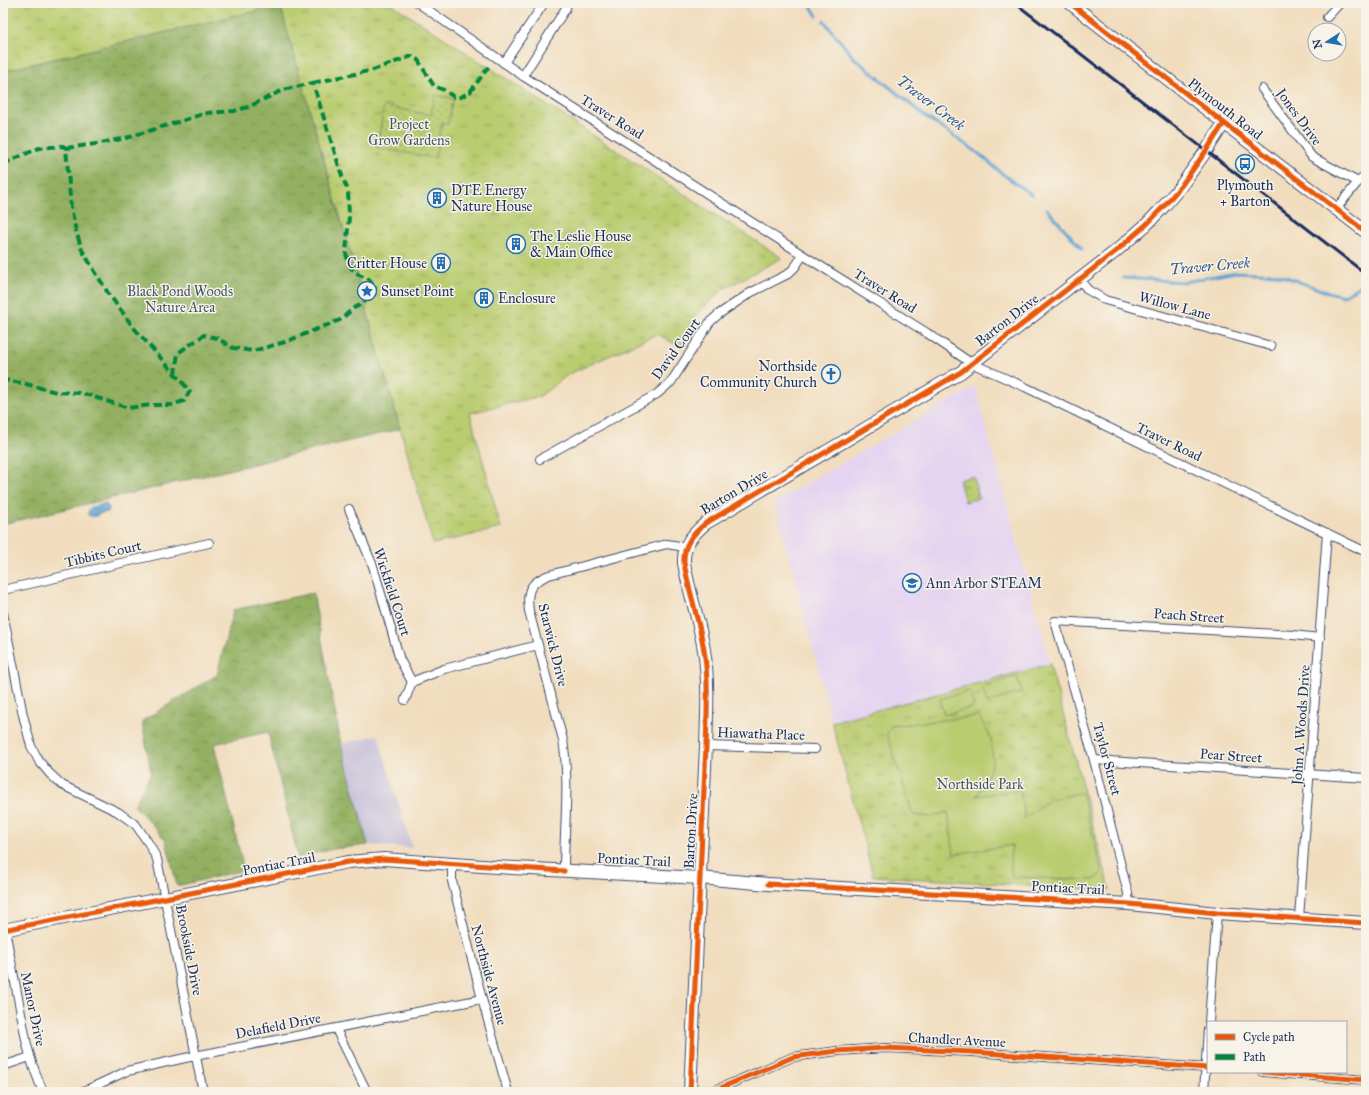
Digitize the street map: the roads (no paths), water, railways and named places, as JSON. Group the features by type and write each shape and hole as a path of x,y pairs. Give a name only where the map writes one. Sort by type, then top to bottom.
{"main road":[{"name":"Plymouth Road","path":"1070,3 1366,232"},
{"name":"Barton Drive","path":"690,1092 706,746 707,672 701,635 686,573 684,558 685,547 692,536 706,522 960,372 1116,251 1164,206 1196,166 1224,123"},
{"name":"Pontiac Trail","path":"4,930 360,860 384,859 700,878 768,884 1129,904 1217,913 1366,923"}],"street":[{"name":"Traver Road","path":"418,3 504,64 802,255 901,316 971,363 1025,387 1366,552"},
{"path":"504,64 544,3"},
{"path":"523,76 566,8 567,3"},
{"path":"1327,17 1340,3"},
{"name":"Jones Drive","path":"1262,89 1312,157 1358,182"},
{"path":"1336,209 1358,182 1366,175"},
{"name":"David Court","path":"540,459 657,394 671,382 710,322 750,293 788,274 795,267 802,255"},
{"name":"Willow Lane","path":"1079,279 1088,290 1105,300 1272,346"},
{"name":"Wickfield Court","path":"349,508 373,566 400,660 412,682"},
{"name":"John A. Woods Drive","path":"1299,918 1327,533"},
{"name":"Tibbits Court","path":"3,590 209,543"},
{"name":"Starwick Drive","path":"564,871 566,798 565,755 563,740 529,611 528,598 532,586 539,579 550,575 667,544 685,547"},
{"name":"Brookside Drive","path":"3,613 23,715 31,746 39,762 62,785 118,812 136,825 157,859 166,898 203,1092"},
{"name":"Peach Street","path":"1055,621 1278,634 1320,638"},
{"name":"Taylor Street","path":"1055,621 1094,760 1127,888 1129,904"},
{"path":"405,700 412,682 444,669 538,645"},
{"name":"Hiawatha Place","path":"706,746 815,749"},
{"name":"Pear Street","path":"1094,760 1366,778"},
{"name":"Northside Avenue","path":"452,863 452,881 482,999 508,1092"},
{"path":"1209,1021 1217,913"},
{"name":"Manor Drive","path":"4,930 30,1057 43,1092"},
{"name":"Delafield Drive","path":"82,1092 127,1071 482,999"},
{"path":"336,1029 367,1092"},
{"name":"Chandler Avenue","path":"711,1092 793,1057 837,1051 886,1048 972,1052 1206,1068"},
{"path":"1204,1092 1207,1048"},
{"path":"3,1066 30,1057"},
{"path":"1276,1073 1366,1080"}],"water":[{"path":"104,503 108,506 108,512 101,513 94,517 88,515 88,511 91,507"}],"waterway":[{"name":"Traver Creek","path":"809,3 817,16"},
{"name":"Traver Creek","path":"824,21 853,57 926,117 978,153 1004,175 1032,195"},
{"name":"Traver Creek","path":"1047,209 1082,249"},
{"name":"Traver Creek","path":"1123,278 1185,282 1235,272 1278,274 1324,291 1343,296 1363,284"}],"railway":[{"path":"1015,3 1366,274"}],"place":[{"name":"Plymouth + Barton","path":"1245,164"},
{"name":"DTE Energy Nature House","path":"437,198"},
{"name":"The Leslie House & Main Office","path":"516,244"},
{"name":"Critter House","path":"441,263"},
{"name":"Sunset Point","path":"367,291"},
{"name":"Enclosure","path":"484,298"},
{"name":"Northside Community Church","path":"831,374"},
{"name":"Ann Arbor STEAM","path":"912,583"}],"park label":[{"name":"Project Grow Gardens","path":"409,132"},
{"name":"Black Pond Woods Nature Area","path":"180,300"},
{"name":"Northside Park","path":"980,784"}]}
